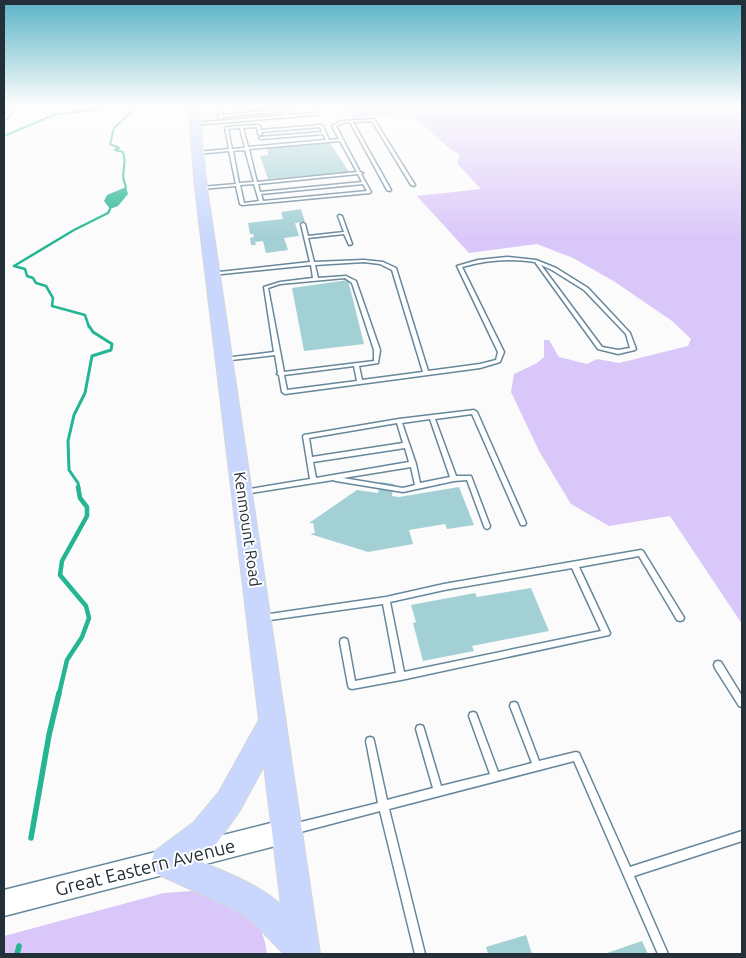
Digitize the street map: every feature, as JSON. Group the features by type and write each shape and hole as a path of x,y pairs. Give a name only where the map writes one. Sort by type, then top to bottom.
{"main road":[{"name":"Kenmount Road","path":"197,149 303,952"},
{"path":"166,862 186,849 204,833 229,802 273,721"},
{"path":"166,862 238,895 262,909 303,952"}],"street":[{"name":"Great Eastern Avenue","path":"4,903 286,831"}],"lane":[{"path":"197,153 242,149"},
{"path":"248,149 262,202"},
{"path":"230,150 242,204 369,192 347,149"},
{"path":"366,149 389,190"},
{"path":"391,149 413,185"},
{"path":"201,188 360,173"},
{"path":"259,193 365,183"},
{"path":"340,216 350,244"},
{"path":"303,224 316,279"},
{"path":"306,237 346,233"},
{"path":"280,374 376,362 377,350 354,282 346,277 280,283 266,287 280,374 285,392 426,374 480,366 498,361 501,352 459,266 476,261 515,257 536,261 554,269 586,289 628,334 633,349 618,352 600,348 536,261"},
{"path":"212,274 312,263 364,261 381,263 394,269 426,374"},
{"path":"224,360 277,353"},
{"path":"356,364 360,382"},
{"path":"313,481 306,436 400,421 474,412 523,523"},
{"path":"432,417 454,479"},
{"path":"400,421 418,486"},
{"path":"309,460 407,445"},
{"path":"243,492 413,464"},
{"path":"329,478 403,490 454,479 469,478 487,526"},
{"path":"259,619 386,600 444,587 642,553 680,618"},
{"path":"344,642 352,686 606,633 574,565"},
{"path":"386,600 401,676"},
{"path":"718,664 742,704"},
{"path":"514,706 537,766"},
{"path":"473,716 495,776"},
{"path":"420,729 438,791"},
{"path":"370,741 383,805 420,954"},
{"path":"286,831 576,756 663,954"},
{"path":"627,872 742,836"}],"shaded area":[{"path":"451,149 742,149 742,624 670,516 609,526 571,504 539,451 511,392 514,374 537,363 544,357 544,340 549,340 559,357 587,364 597,359 619,363 688,346 691,339 672,321 615,282 573,258 537,244 469,253 417,196 481,189 457,163 460,155"},
{"path":"126,187 128,194 118,206 110,209 104,201 107,195"},
{"path":"192,891 220,897 243,908 259,926 267,954 4,954 4,936 164,893"}],"building":[{"path":"267,149 334,149 349,172 268,179 260,156 268,155"},
{"path":"301,209 305,222 295,223 299,236 284,238 288,250 266,253 263,241 255,242 256,245 251,245 250,238 254,237 253,234 250,234 248,223 283,219 281,212"},
{"path":"348,280 364,344 304,351 292,288"},
{"path":"381,482 394,484 392,496 399,497 459,487 474,525 447,529 445,524 409,530 413,544 368,552 310,534 315,533 313,523 309,523 357,490 378,493"},
{"path":"531,588 549,631 472,646 474,651 423,661 413,623 416,622 411,605 475,593 477,597"},
{"path":"526,935 532,954 488,954 486,947"},
{"path":"642,941 648,954 604,954"}],"waterway":[{"path":"118,149 115,150 123,152 125,161 123,177 126,187"},
{"path":"89,327 85,315 52,306 53,298 46,286 36,283 33,278 27,276 25,269 14,266 74,230 108,213 110,209"},
{"path":"79,488 78,483 69,470 68,441 74,415 85,393 92,356 111,350 112,344 93,332 89,326"},
{"path":"59,694 67,660 82,637 89,618 86,606 60,575 62,561 87,516 87,507 80,498 78,487"},
{"path":"31,838 49,735 59,693"},
{"path":"17,954 19,946"}]}
